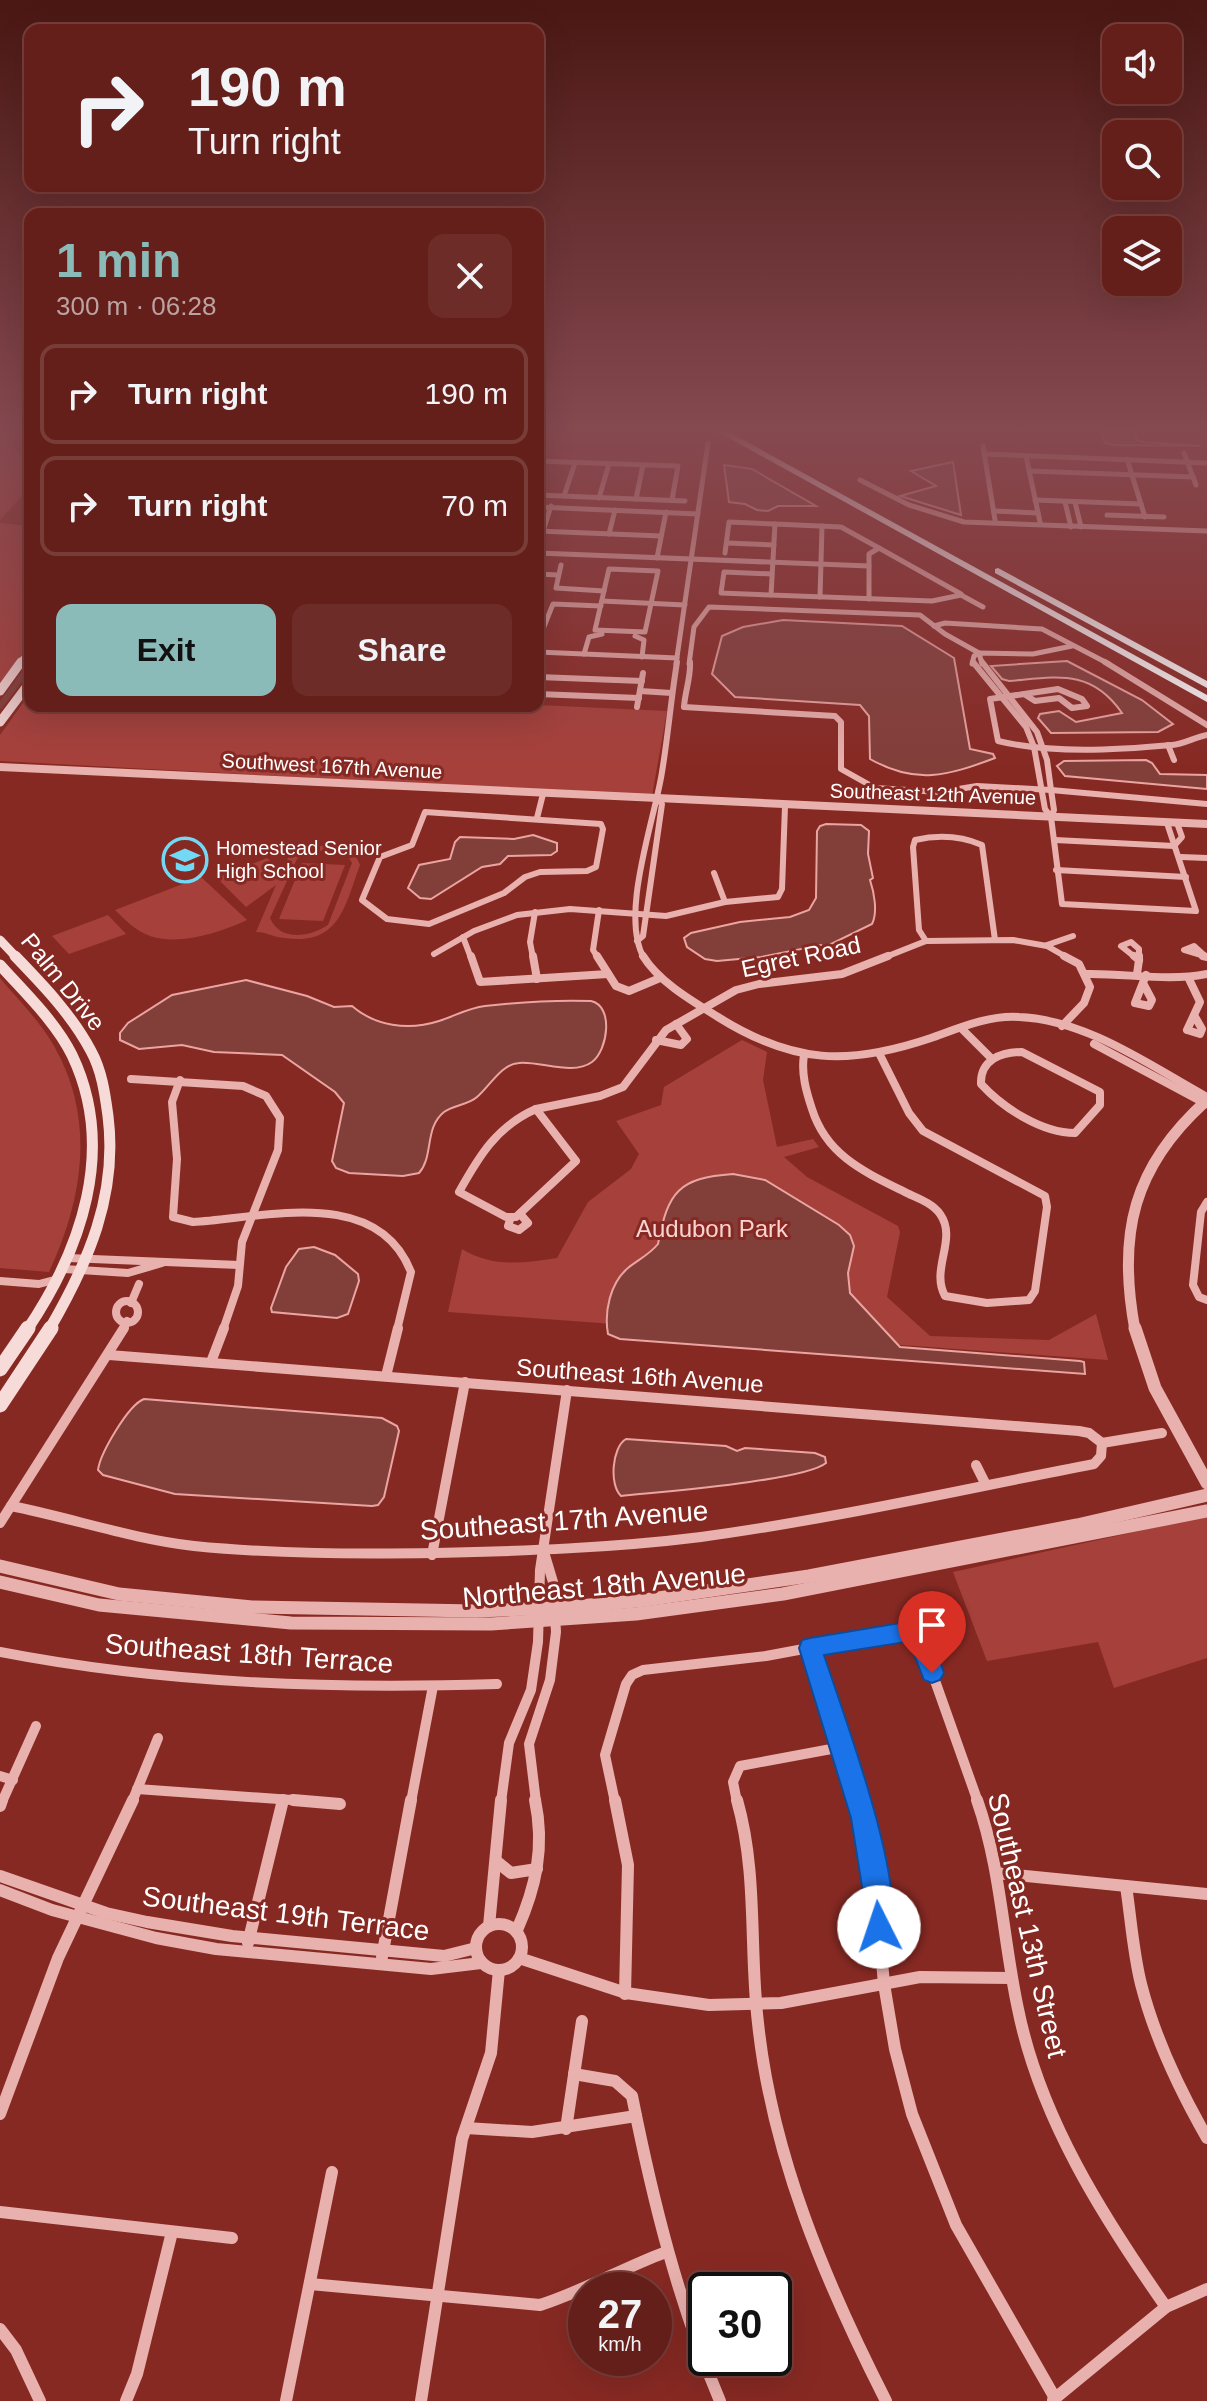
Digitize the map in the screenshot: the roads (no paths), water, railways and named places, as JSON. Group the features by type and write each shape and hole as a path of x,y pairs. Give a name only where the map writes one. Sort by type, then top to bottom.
{"highway":[{"path":"926,544 1207,699"},
{"path":"947,544 1207,685"}],"main road":[{"path":"0,691 24,659"},
{"path":"0,722 24,690"},
{"name":"Palm Drive","path":"0,940 64,1012 92,1053 103,1083 112,1141 110,1187 86,1265 54,1324 0,1405"},
{"name":"Palm Drive","path":"0,965 48,1019 71,1056 83,1086 92,1146 86,1198 63,1269 45,1288 0,1369"}],"street":[{"path":"657,558 660,544"},
{"path":"695,544 658,800 662,804 637,941 646,963 660,978 763,1042 804,1055 843,1058 879,1053 1009,1017 1037,1018 1062,1026 1206,1101 1180,1124 1146,1175 1133,1212 1127,1262 1130,1305 1148,1371 1207,1483"},
{"path":"725,553 727,544"},
{"path":"752,544 774,545 771,595"},
{"path":"820,597 822,544"},
{"path":"872,544 983,607"},
{"path":"869,599 869,554 879,548"},
{"path":"544,553 869,566"},
{"path":"561,565 556,588 603,598 686,602"},
{"path":"609,569 658,571 652,601 645,632 595,630 609,569"},
{"path":"720,602 724,572 772,574"},
{"path":"544,574 558,575"},
{"path":"721,593 932,601 961,595"},
{"path":"544,625 553,604 603,598"},
{"path":"1072,646 1033,654 979,653 920,615 709,607 694,627 686,709 835,716 841,722 841,769 875,788 940,792 977,786 1207,804"},
{"path":"934,626 945,623 1036,627 1138,680 1207,725"},
{"path":"584,654 587,639 597,634 643,638 642,657"},
{"path":"544,652 677,658"},
{"path":"979,653 983,668 1025,714 1043,747 1054,810 1051,817"},
{"path":"979,653 974,656 972,665 1026,727 1034,747 1045,809 1051,817 1062,904 1196,911 1181,857 1174,846"},
{"path":"637,707 643,673"},
{"path":"675,676 691,676"},
{"path":"544,677 591,679 640,690"},
{"path":"588,696 591,679"},
{"path":"1024,694 1035,701 1059,698 1072,708 1087,706 1082,699 1058,689 1001,697 990,699 998,741 1034,747 1168,745 1207,735"},
{"path":"544,694 588,696 640,690 673,691"},
{"path":"1168,745 1174,760"},
{"name":"Southwest 167th Avenue","path":"2,766 658,800"},
{"path":"535,818 540,794"},
{"name":"Southeast 12th Avenue","path":"658,800 1207,824"},
{"path":"434,954 463,937 509,917 535,912 570,909 669,916 725,902 771,899 781,894 785,806"},
{"path":"425,812 535,818 601,824 603,829 596,867 587,871 540,872 525,877 504,893 429,924 387,919 362,900 380,857 412,845 425,812"},
{"path":"1172,823 1182,837 1174,846"},
{"path":"926,941 919,930 914,841 921,838 968,840 982,845 995,940"},
{"path":"1055,840 1174,846"},
{"path":"1181,857 1207,858"},
{"path":"1056,870 1186,877"},
{"path":"714,873 725,902"},
{"path":"599,910 593,950 618,989 625,991 660,978"},
{"path":"535,912 530,942 537,979"},
{"path":"1047,946 1073,936"},
{"path":"463,937 470,946 475,976 480,982 608,974"},
{"name":"Egret Road","path":"536,1109 576,1161 516,1216 459,1192 484,1147 514,1117 536,1109 600,1096 623,1087 656,1040 676,1024 736,990 759,984 842,974 926,941 995,940 1047,946 1073,959 1086,974"},
{"path":"1137,974 1139,960"},
{"path":"1062,1026 1088,995 1086,974 1137,974 1189,979 1207,974"},
{"path":"1144,985 1146,975"},
{"path":"1189,979 1203,1003 1194,1015"},
{"path":"656,1040 681,1045 687,1039 676,1024"},
{"path":"961,1028 992,1059"},
{"path":"1016,1052 1029,1053 1094,1088 1100,1092 1102,1101 1075,1133 1056,1132 984,1089 980,1072 992,1059 1016,1052"},
{"path":"804,1055 804,1080 814,1121 824,1141 850,1162 928,1203 945,1222 947,1237 939,1284 945,1296 955,1300 1017,1303 1029,1300 1035,1291 1047,1207 1045,1196 923,1131 910,1118 897,1080 879,1053"},
{"path":"131,1079 152,1076 224,1081 245,1086 274,1105 281,1128 272,1166 238,1257 239,1277 211,1362"},
{"path":"180,1080 172,1102 177,1159 173,1217 187,1222 314,1210 348,1215 368,1224 397,1246 411,1272 386,1376"},
{"path":"1203,1298 1193,1285 1201,1212 1207,1202"},
{"path":"63,1269 86,1265 128,1273 167,1261 239,1265"},
{"path":"0,1281 45,1288"},
{"path":"131,1303 139,1284"},
{"path":"0,1523 109,1355 127,1321 139,1313 137,1306 131,1303 122,1305 114,1312 118,1320 127,1321"},
{"name":"Southeast 16th Avenue","path":"109,1355 1079,1431 1089,1433 1102,1443 1162,1433"},
{"path":"432,1555 465,1382"},
{"path":"489,1926 504,1766 509,1743 531,1690 538,1642 537,1614 544,1551 567,1390"},
{"name":"Southeast 17th Avenue","path":"11,1506 74,1518 150,1540 197,1546 342,1554 544,1551 699,1537 776,1526 1094,1464 1101,1456 1102,1443"},
{"path":"976,1465 986,1485"},
{"name":"Northeast 18th Avenue","path":"554,1613 796,1578 1077,1525 1207,1495"},
{"name":"Northeast 18th Avenue","path":"554,1613 636,1614 783,1594 1207,1511"},
{"path":"517,1930 531,1897 540,1830 528,1761 532,1723 550,1681 554,1613 552,1572 544,1551"},
{"path":"0,1566 119,1594 252,1607 554,1613"},
{"name":"Northeast 18th Avenue","path":"0,1582 99,1605 291,1623 491,1624 537,1614"},
{"name":"Southeast 13th Street","path":"810,1648 906,1632 916,1636 922,1644 983,1818 996,1873 1011,1978 1028,2047 1053,2116 1103,2211 1166,2307"},
{"path":"625,1994 628,1865 605,1755 626,1684 632,1675 643,1670 810,1648 872,1851 884,1984 909,2101 956,2225 1053,2400 1166,2307 1207,2289"},
{"name":"Southeast 18th Terrace","path":"0,1652 72,1665 180,1678 283,1684 497,1684"},
{"path":"380,1965 433,1686"},
{"path":"0,1806 36,1726"},
{"path":"0,2114 39,2002 158,1738"},
{"path":"842,1747 740,1766 734,1790 750,1851 756,2004 761,2048 796,2194 825,2276 886,2401"},
{"path":"0,1776 13,1780"},
{"path":"137,1789 340,1804"},
{"path":"245,1952 283,1800"},
{"path":"496,1861 511,1873 537,1869"},
{"path":"996,1873 1207,1894"},
{"name":"Southeast 19th Terrace","path":"0,1876 83,1905 147,1922 249,1938 444,1956 476,1948"},
{"path":"1126,1886 1140,1981 1152,2021 1165,2058 1207,2138"},
{"name":"Southeast 19th Terrace","path":"0,1890 77,1917 156,1938 245,1952 431,1969 481,1963"},
{"path":"502,1923 517,1930 523,1945 519,1958 512,1966 499,1970 481,1963 476,1948 480,1933 489,1926 502,1923"},
{"path":"519,1958 574,1981 625,1994 694,2005 756,2004 937,1976 1011,1978"},
{"path":"421,2401 453,2190 466,2128 491,2053 499,1970"},
{"path":"566,2129 582,2021"},
{"path":"574,2074 617,2082 627,2087 666,2252 720,2401"},
{"path":"466,2128 496,2133 540,2134 636,2116"},
{"path":"286,2401 332,2172"},
{"path":"0,2212 232,2238"},
{"path":"126,2401 137,2374 172,2232"},
{"path":"310,2284 540,2305 572,2295 626,2267 666,2252"},
{"path":"0,2329 16,2350 40,2401"}],"waterway":[{"path":"0,706 24,674"}],"place":[{"name":"Homestead Senior High School","path":"185,860"}],"park label":[{"name":"Audubon Park","path":"712,1229"}]}
